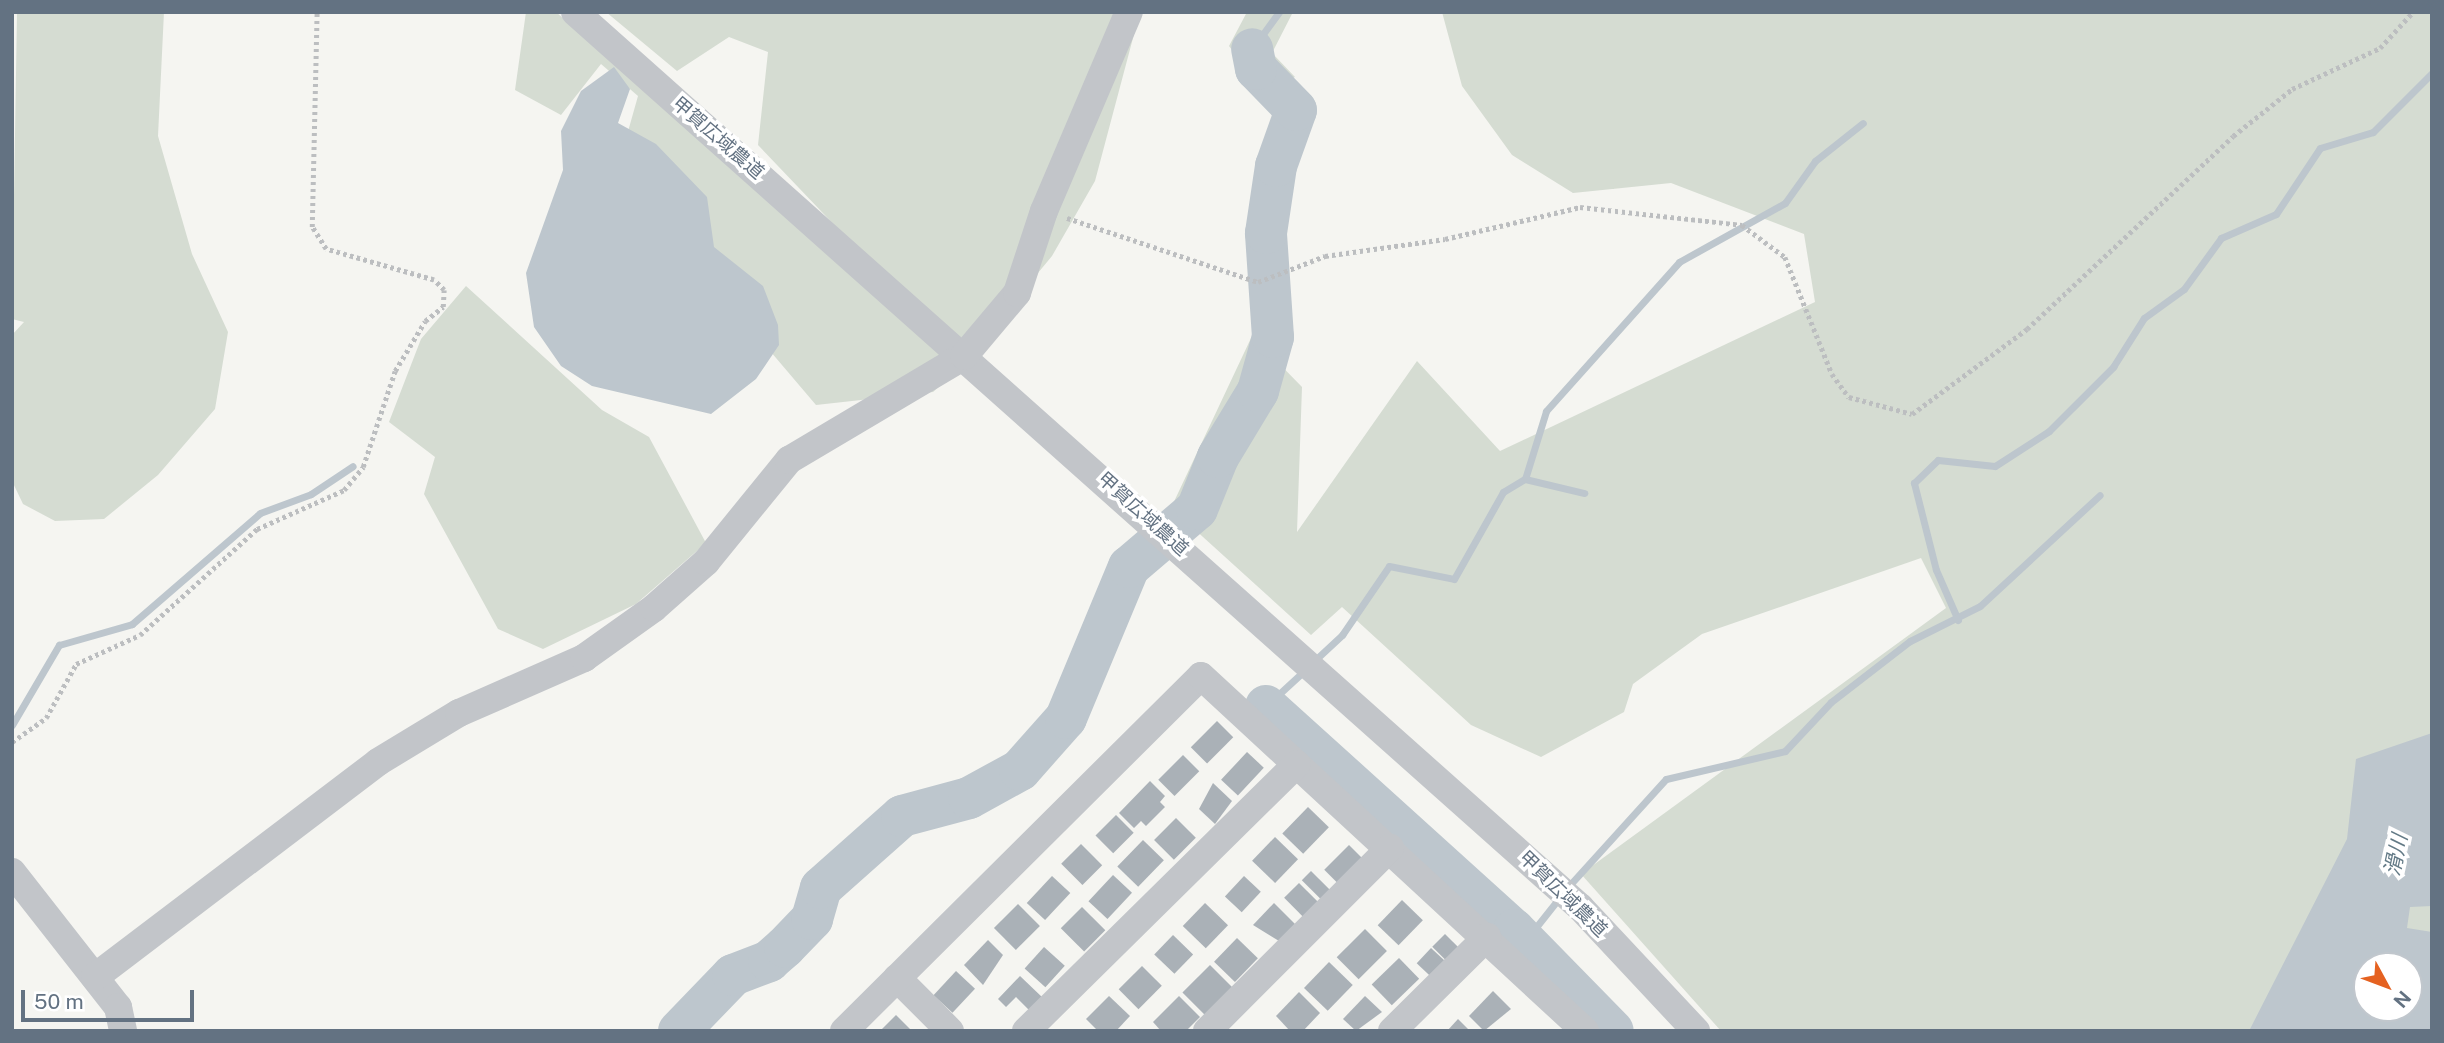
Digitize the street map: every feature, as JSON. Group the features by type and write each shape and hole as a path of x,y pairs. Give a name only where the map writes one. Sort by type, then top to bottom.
{"street":[{"name":"甲賀広域農道","path":"575,12 1580,907 1696,1031"},
{"path":"94,977 378,762 458,713 584,658 634,623 706,562 789,460 964,356 1017,293 1044,211 1129,12"},
{"path":"844,1031 1201,676 1487,937 1580,1029"},
{"path":"1026,1031 1297,764"},
{"path":"1207,1031 1390,848"},
{"path":"12,872 118,1007 123,1031"},
{"path":"1392,1031 1487,937"},
{"path":"897,978 950,1031"}],"path":[{"path":"12,742 46,718 76,664 139,635 257,529 344,490 363,467 395,371 425,321 443,307 444,290 434,280 326,249 312,228 317,12"},
{"path":"1044,211 1258,282 1325,257 1446,239 1580,207 1742,225 1785,257 1832,374 1849,397 1912,414 2027,329 2232,136 2292,89 2380,48 2413,12"}],"shaded area":[{"path":"17,12 164,12 158,136 192,254 228,332 215,409 158,475 104,519 55,521 23,504 12,481 12,335 24,322 12,319"},
{"path":"526,12 556,12 726,163 840,231 758,145 768,52 729,37 677,71 606,12 1131,12 1137,23 1095,181 1052,256 956,372 933,392 816,405 759,338 627,135 638,96 601,64 561,115 515,90"},
{"path":"1247,12 1293,12 1272,53 1295,77 1264,92 1229,46"},
{"path":"1442,12 2432,12 2432,1031 1721,1031 1581,874 1946,608 1921,558 1702,634 1633,684 1624,712 1541,757 1471,725 1342,607 1311,635 1171,508 1252,336 1302,387 1297,532 1417,361 1500,451 1815,302 1804,234 1671,183 1573,193 1512,155 1462,86"},
{"path":"466,286 602,410 649,437 706,543 636,604 543,649 498,629 424,494 435,457 389,422 421,339"}],"water":[{"path":"614,67 630,89 618,123 656,144 707,197 714,247 763,286 778,325 779,345 756,379 711,414 592,386 561,366 534,327 526,273 563,170 561,131 581,91"},
{"name":"滑川","path":"2432,733 2432,906 2410,907 2407,928 2432,932 2432,1031 2249,1031 2347,839 2356,759"}],"building":[{"path":"1217,721 1233,737 1207,763 1191,747"},
{"path":"1247,752 1264,768 1238,795 1221,780"},
{"path":"1183,755 1199,771 1175,796 1158,780"},
{"path":"1150,781 1165,796 1160,802 1165,807 1146,826 1141,821 1134,828 1119,813"},
{"path":"1213,783 1232,801 1215,824 1199,809"},
{"path":"1308,807 1329,827 1303,854 1282,834"},
{"path":"1116,815 1134,833 1113,853 1095,836"},
{"path":"1176,818 1196,838 1174,860 1154,840"},
{"path":"1275,837 1298,859 1275,883 1252,861"},
{"path":"1143,840 1164,860 1138,887 1117,867"},
{"path":"1081,844 1102,865 1082,885 1061,864"},
{"path":"1349,845 1366,862 1341,887 1324,870"},
{"path":"1311,871 1330,890 1321,899 1302,880"},
{"path":"1113,875 1132,893 1107,919 1088,901"},
{"path":"1052,876 1070,893 1045,920 1027,903"},
{"path":"1244,876 1261,892 1242,912 1225,896"},
{"path":"1299,883 1318,902 1303,917 1284,898"},
{"path":"1402,900 1423,920 1399,945 1378,925"},
{"path":"1205,903 1228,925 1206,948 1183,926"},
{"path":"1274,903 1295,924 1279,941 1253,925"},
{"path":"1018,904 1040,926 1016,950 994,928"},
{"path":"1082,907 1105,930 1084,952 1061,928"},
{"path":"1365,929 1387,951 1359,979 1337,957"},
{"path":"1445,934 1464,953 1451,966 1432,947"},
{"path":"1173,935 1193,954 1174,974 1154,954"},
{"path":"1237,938 1258,958 1235,982 1214,962"},
{"path":"988,940 1003,955 983,985 964,965"},
{"path":"1044,947 1065,966 1045,987 1025,969"},
{"path":"1431,948 1446,962 1432,978 1417,963"},
{"path":"1399,958 1419,979 1392,1005 1372,984"},
{"path":"1329,962 1353,985 1328,1011 1304,988"},
{"path":"1210,965 1234,989 1206,1017 1182,993"},
{"path":"1142,966 1162,986 1138,1009 1119,989"},
{"path":"956,971 975,989 953,1013 933,995"},
{"path":"1020,976 1043,998 1030,1011 1016,997 1006,1007 998,999"},
{"path":"1493,991 1511,1009 1484,1031 1469,1016"},
{"path":"1299,992 1320,1013 1303,1031 1290,1031 1276,1016"},
{"path":"1109,996 1130,1016 1116,1031 1098,1031 1086,1019"},
{"path":"1179,996 1200,1017 1186,1031 1161,1031 1153,1022"},
{"path":"1365,996 1382,1012 1356,1031 1343,1019"},
{"path":"896,1015 912,1031 880,1031"},
{"path":"1458,1019 1470,1031 1447,1031"}],"waterway":[{"path":"1252,49 1279,12"},
{"path":"679,1031 733,975 769,961 785,947 812,919 821,888 902,816 969,798 1020,770 1066,718 1129,567 1197,509 1218,457 1258,391 1273,337 1266,233 1276,166 1296,110 1256,69 1252,49"},
{"path":"1958,620 1936,570 1914,483 1938,460 1995,466 2049,431 2113,367 2144,318 2184,289 2221,238 2276,214 2320,148 2373,132 2432,73"},
{"path":"1313,662 1342,635 1389,566 1454,579 1503,492 1525,479 1546,411 1679,262 1785,203 1815,161 1863,123"},
{"path":"12,725 59,645 132,624 260,513 311,494 353,466"},
{"path":"1525,479 1584,493"},
{"path":"1567,888 1666,779 1785,751 1831,702 1910,641 1980,606 2100,495"},
{"path":"1266,706 1305,670"},
{"path":"1266,706 1514,930 1613,1031"},
{"path":"1525,941 1560,897"}]}
